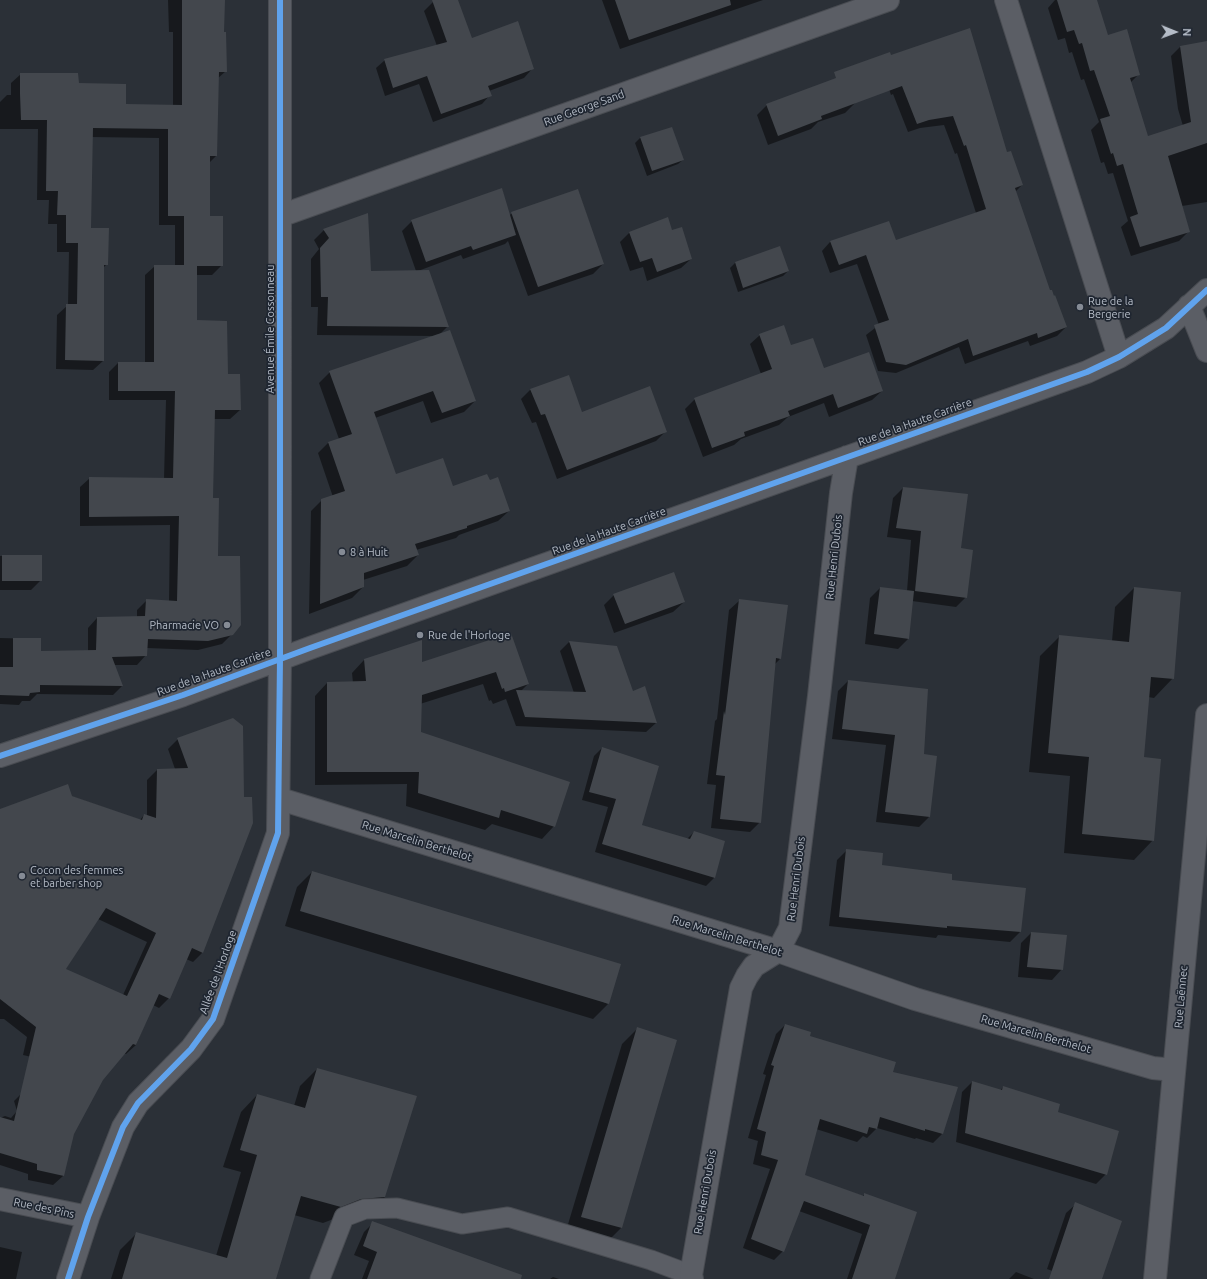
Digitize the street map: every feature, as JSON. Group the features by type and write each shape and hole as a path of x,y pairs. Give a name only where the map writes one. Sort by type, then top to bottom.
{"street":[{"name":"Avenue Émile Cossonneau","path":"280,0 280,659"},
{"name":"Rue George Sand","path":"280,216 888,0"},
{"path":"1006,0 1119,357"},
{"name":"Rue de la Haute Carrière","path":"0,756 183,695 280,659 1087,372 1119,357 1166,328 1207,290"},
{"path":"1188,306 1207,351"},
{"name":"Rue Henri Dubois","path":"691,1277 741,988 754,966 778,951 790,928 819,696 841,493 847,457"},
{"name":"Allée de l'Horloge","path":"68,1279 88,1218 122,1127 138,1103 191,1049 213,1019 278,833 280,799 280,659"},
{"name":"Rue Laënnec","path":"1155,1279 1207,715"},
{"name":"Rue Marcelin Berthelot","path":"280,799 778,951 915,999 1153,1068 1174,1070"},
{"name":"Rue des Pins","path":"0,1199 88,1218"}],"lane":[{"path":"320,1279 344,1217 364,1209 397,1208 462,1224 508,1217 651,1260 691,1277"}],"building":[{"path":"182,0 225,0 224,32 226,32 227,72 219,72 217,156 210,156 210,216 223,216 223,266 197,266 197,320 227,321 228,374 240,374 241,410 215,410 213,498 219,498 218,556 240,556 241,625 233,635 208,641 148,639 147,656 112,657 123,686 40,685 40,692 30,693 29,696 0,695 0,667 13,667 13,638 41,638 41,651 96,650 97,617 145,616 146,599 177,601 179,516 89,517 89,477 173,478 175,391 118,391 118,362 154,362 154,265 184,265 184,216 168,216 168,129 93,128 91,228 109,228 108,265 104,265 104,361 65,360 66,304 77,304 78,243 66,243 66,215 57,215 58,191 46,191 47,120 21,120 20,73 78,73 79,83 126,84 126,104 182,105"},
{"path":"432,0 458,0 472,38 518,21 534,69 488,86 492,96 441,114 427,76 393,88 384,59 447,42"},
{"path":"615,0 730,0 731,5 629,40"},
{"path":"1057,0 1097,0 1108,35 1127,29 1140,75 1130,78 1148,136 1191,122 1180,46 1207,41 1207,143 1168,156 1190,232 1140,247 1130,217 1138,214 1123,164 1117,166 1113,153 1111,154 1100,119 1110,116 1094,70 1090,71 1082,43 1079,44 1074,30 1067,32"},
{"path":"970,28 1007,152 1011,151 1023,185 1015,188 1050,290 1052,290 1054,296 1055,295 1067,327 1038,338 1037,333 973,356 968,339 906,365 886,362 874,325 889,320 866,255 839,265 830,241 889,221 896,240 986,209 966,145 964,146 953,116 929,120 917,124 902,86 821,116 822,119 778,136 766,104 836,78 834,72 890,52 891,55"},
{"path":"672,127 684,160 652,171 640,137"},
{"path":"502,188 516,235 473,250 471,246 426,262 411,220"},
{"path":"578,189 604,264 538,287 511,212"},
{"path":"368,213 371,271 429,270 449,327 327,326 328,297 321,297 320,248 329,238 323,229"},
{"path":"668,217 672,230 682,227 692,259 657,272 652,258 640,262 629,232"},
{"path":"780,246 789,271 743,288 735,262"},
{"path":"784,325 791,345 813,338 824,368 869,352 883,391 838,408 833,394 788,411 790,416 744,432 745,436 712,448 694,398 772,369 759,334"},
{"path":"450,330 476,401 442,413 433,391 374,412 396,474 443,458 453,486 487,474 490,480 498,477 510,511 467,526 467,528 415,544 419,555 364,573 364,587 320,604 321,499 345,491 328,442 352,434 329,371"},
{"path":"569,375 582,412 650,386 667,432 567,470 545,414 541,415 530,389"},
{"path":"903,487 968,494 961,548 973,550 967,598 915,591 921,531 896,528"},
{"path":"2,555 42,555 42,581 2,581"},
{"path":"674,572 685,602 625,624 613,594"},
{"path":"880,587 914,591 909,639 874,634"},
{"path":"1134,587 1181,592 1174,679 1151,677 1144,757 1161,759 1154,841 1082,834 1089,757 1048,753 1059,635 1129,642"},
{"path":"739,599 788,605 781,659 776,658 761,823 720,819 725,776 716,775"},
{"path":"511,633 529,684 505,692 504,688 502,689 496,672 422,695 421,732 570,782 555,827 501,810 499,818 418,793 419,772 327,772 327,682 366,681 364,659 422,640 422,662"},
{"path":"569,641 617,646 633,691 645,686 657,723 525,717 516,690 586,692"},
{"path":"848,680 928,689 924,754 937,756 930,817 885,812 895,735 842,729"},
{"path":"233,718 243,726 244,797 252,797 253,823 203,953 192,948 170,999 159,994 136,1045 133,1044 103,1080 74,1134 64,1176 37,1170 37,1164 0,1153 0,1117 14,1121 36,1027 0,999 0,809 68,784 72,796 142,820 144,814 156,818 157,769 188,768 177,738","holes":["106,908 156,933 127,996 66,969"]},
{"path":"602,747 659,766 642,825 690,839 694,831 725,841 715,878 602,844 616,799 589,792"},
{"path":"846,849 883,853 882,865 952,874 952,880 1026,888 1021,932 947,926 947,928 839,917"},
{"path":"312,871 621,964 609,1004 300,911"},
{"path":"1031,932 1067,935 1063,970 1027,967"},
{"path":"785,1024 811,1032 810,1036 896,1062 893,1072 958,1087 943,1134 925,1129 925,1131 880,1117 877,1129 869,1127 867,1134 820,1119 805,1175 864,1196 864,1193 917,1212 895,1279 852,1279 870,1225 804,1201 784,1252 751,1239 778,1160 761,1155 766,1132 757,1129 774,1066 771,1065"},
{"path":"637,1027 677,1040 622,1228 581,1217"},
{"path":"317,1068 417,1096 385,1197 361,1199 341,1207 301,1196 276,1279 122,1279 136,1232 227,1258 257,1155 240,1150 257,1094 305,1108"},
{"path":"972,1081 1002,1090 1003,1086 1060,1104 1058,1112 1119,1131 1107,1175 965,1133"},
{"path":"1075,1202 1122,1221 1102,1279 1049,1279"},
{"path":"372,1221 522,1275 521,1279 367,1279 377,1252 363,1246"}],"cycle path":[{"path":"68,1279 88,1217 123,1127 138,1103 191,1049 213,1019 278,833 280,659 280,0"},
{"path":"0,756 183,695 310,648 1087,372 1119,357 1166,328 1207,290"}],"place":[{"name":"Rue de la Bergerie","path":"1080,307"},
{"name":"8 à Huit","path":"342,552"},
{"name":"Pharmacie VO","path":"227,625"},
{"name":"Rue de l'Horloge","path":"420,635"},
{"name":"Cocon des femmes et barber shop","path":"22,876"}]}
